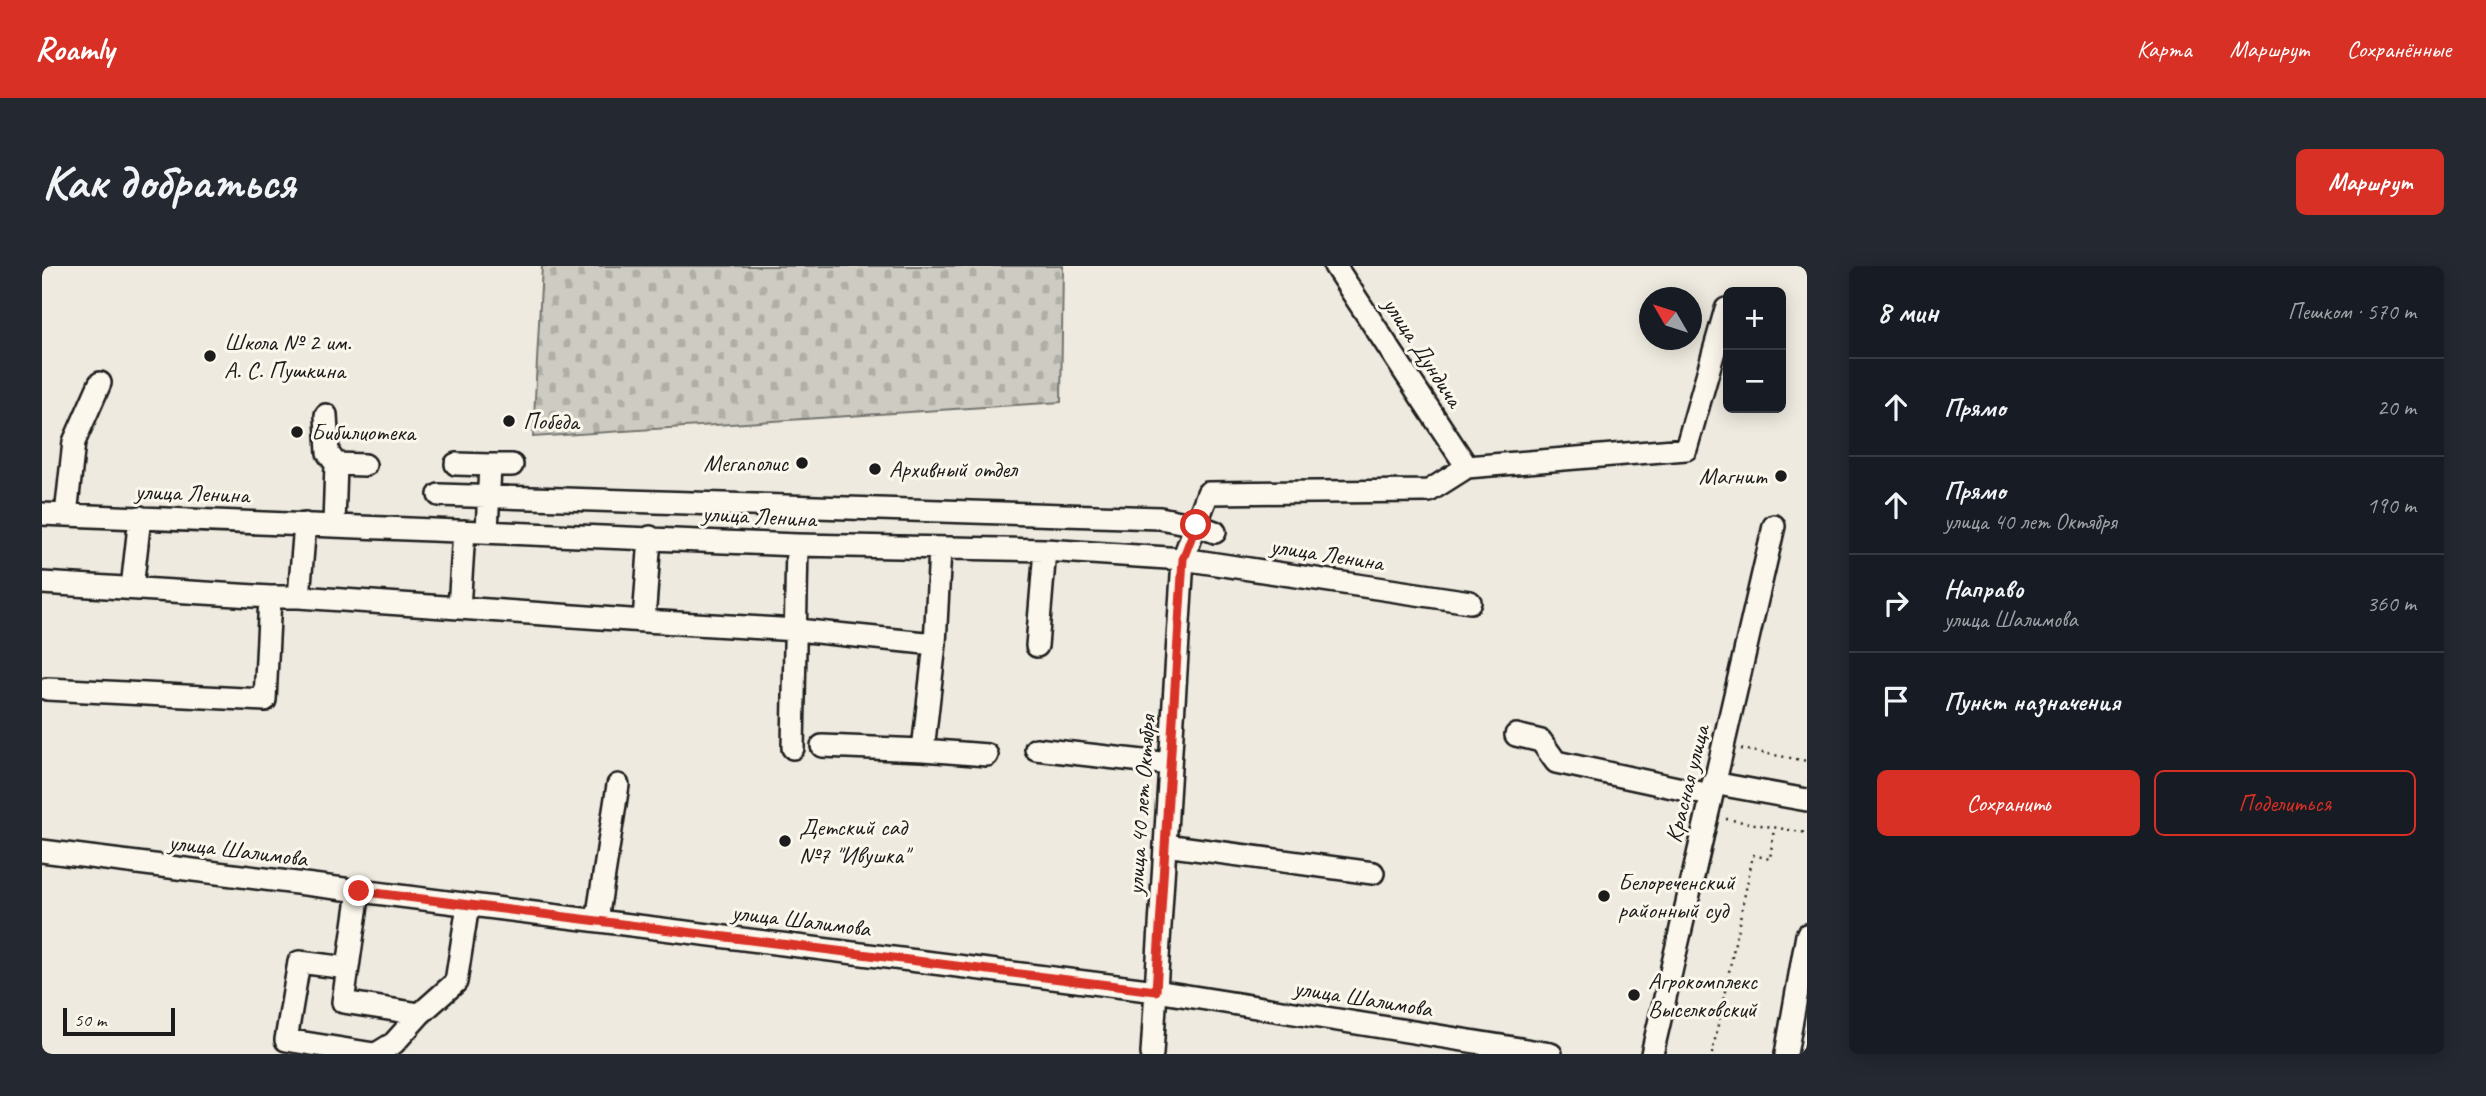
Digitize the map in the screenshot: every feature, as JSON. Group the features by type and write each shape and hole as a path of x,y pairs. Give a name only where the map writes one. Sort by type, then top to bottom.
{"street":[{"name":"улица Дундича","path":"1335,266 1466,467"},
{"path":"1466,467 1686,449 1723,320"},
{"path":"66,515 74,442 100,383"},
{"path":"326,415 328,453 336,464 334,525"},
{"path":"336,464 365,465"},
{"path":"456,464 512,466"},
{"path":"487,532 490,464"},
{"name":"улица 40 лет Октября","path":"1152,1054 1183,559 1206,528 1208,493 1429,491 1466,467"},
{"path":"439,495 1160,518 1206,528"},
{"name":"улица Ленина","path":"42,513 797,545 1045,550 1183,559 1471,602"},
{"path":"132,588 140,517"},
{"path":"299,597 305,524"},
{"name":"Красная улица","path":"1653,1054 1774,526"},
{"path":"459,608 464,531"},
{"path":"644,621 650,537"},
{"path":"793,748 797,545"},
{"path":"923,750 935,644 940,549"},
{"path":"1037,646 1045,550"},
{"path":"42,583 797,630 935,644"},
{"path":"47,689 265,700 270,597"},
{"path":"1516,735 1541,741 1556,762 1712,791 1807,800"},
{"path":"822,747 987,755"},
{"path":"1036,749 1170,764"},
{"path":"597,920 618,785"},
{"path":"1712,791 1807,788"},
{"path":"1166,845 1373,873"},
{"name":"улица Шалимова","path":"42,851 1156,991 1551,1054"},
{"path":"359,891 343,1002 420,1014"},
{"path":"347,968 299,962 286,1040 375,1054 394,1043 420,1014 456,982 468,905"},
{"path":"1786,1054 1807,935"}],"path":[{"path":"1724,746 1807,761"},
{"path":"1712,791 1774,828 1807,833"},
{"path":"1713,1054 1753,855 1770,859 1774,828"}],"green space":[{"path":"542,266 1063,266 1061,402 533,437"}],"place":[{"name":"Школа № 2 им. А. С. Пушкина","path":"210,356"},
{"name":"Победа","path":"509,421"},
{"name":"Бибилиотека","path":"297,432"},
{"name":"Мегаполис","path":"802,463"},
{"name":"Архивный отдел","path":"875,469"},
{"name":"Магнит","path":"1781,476"},
{"name":"Детский сад №7 \"Ивушка\"","path":"785,841"},
{"name":"Белореченский районный суд","path":"1604,896"},
{"name":"Агрокомплекс Выселковский","path":"1634,995"}],"route":[{"path":"359,891 1156,991 1183,559 1196,525"}]}
